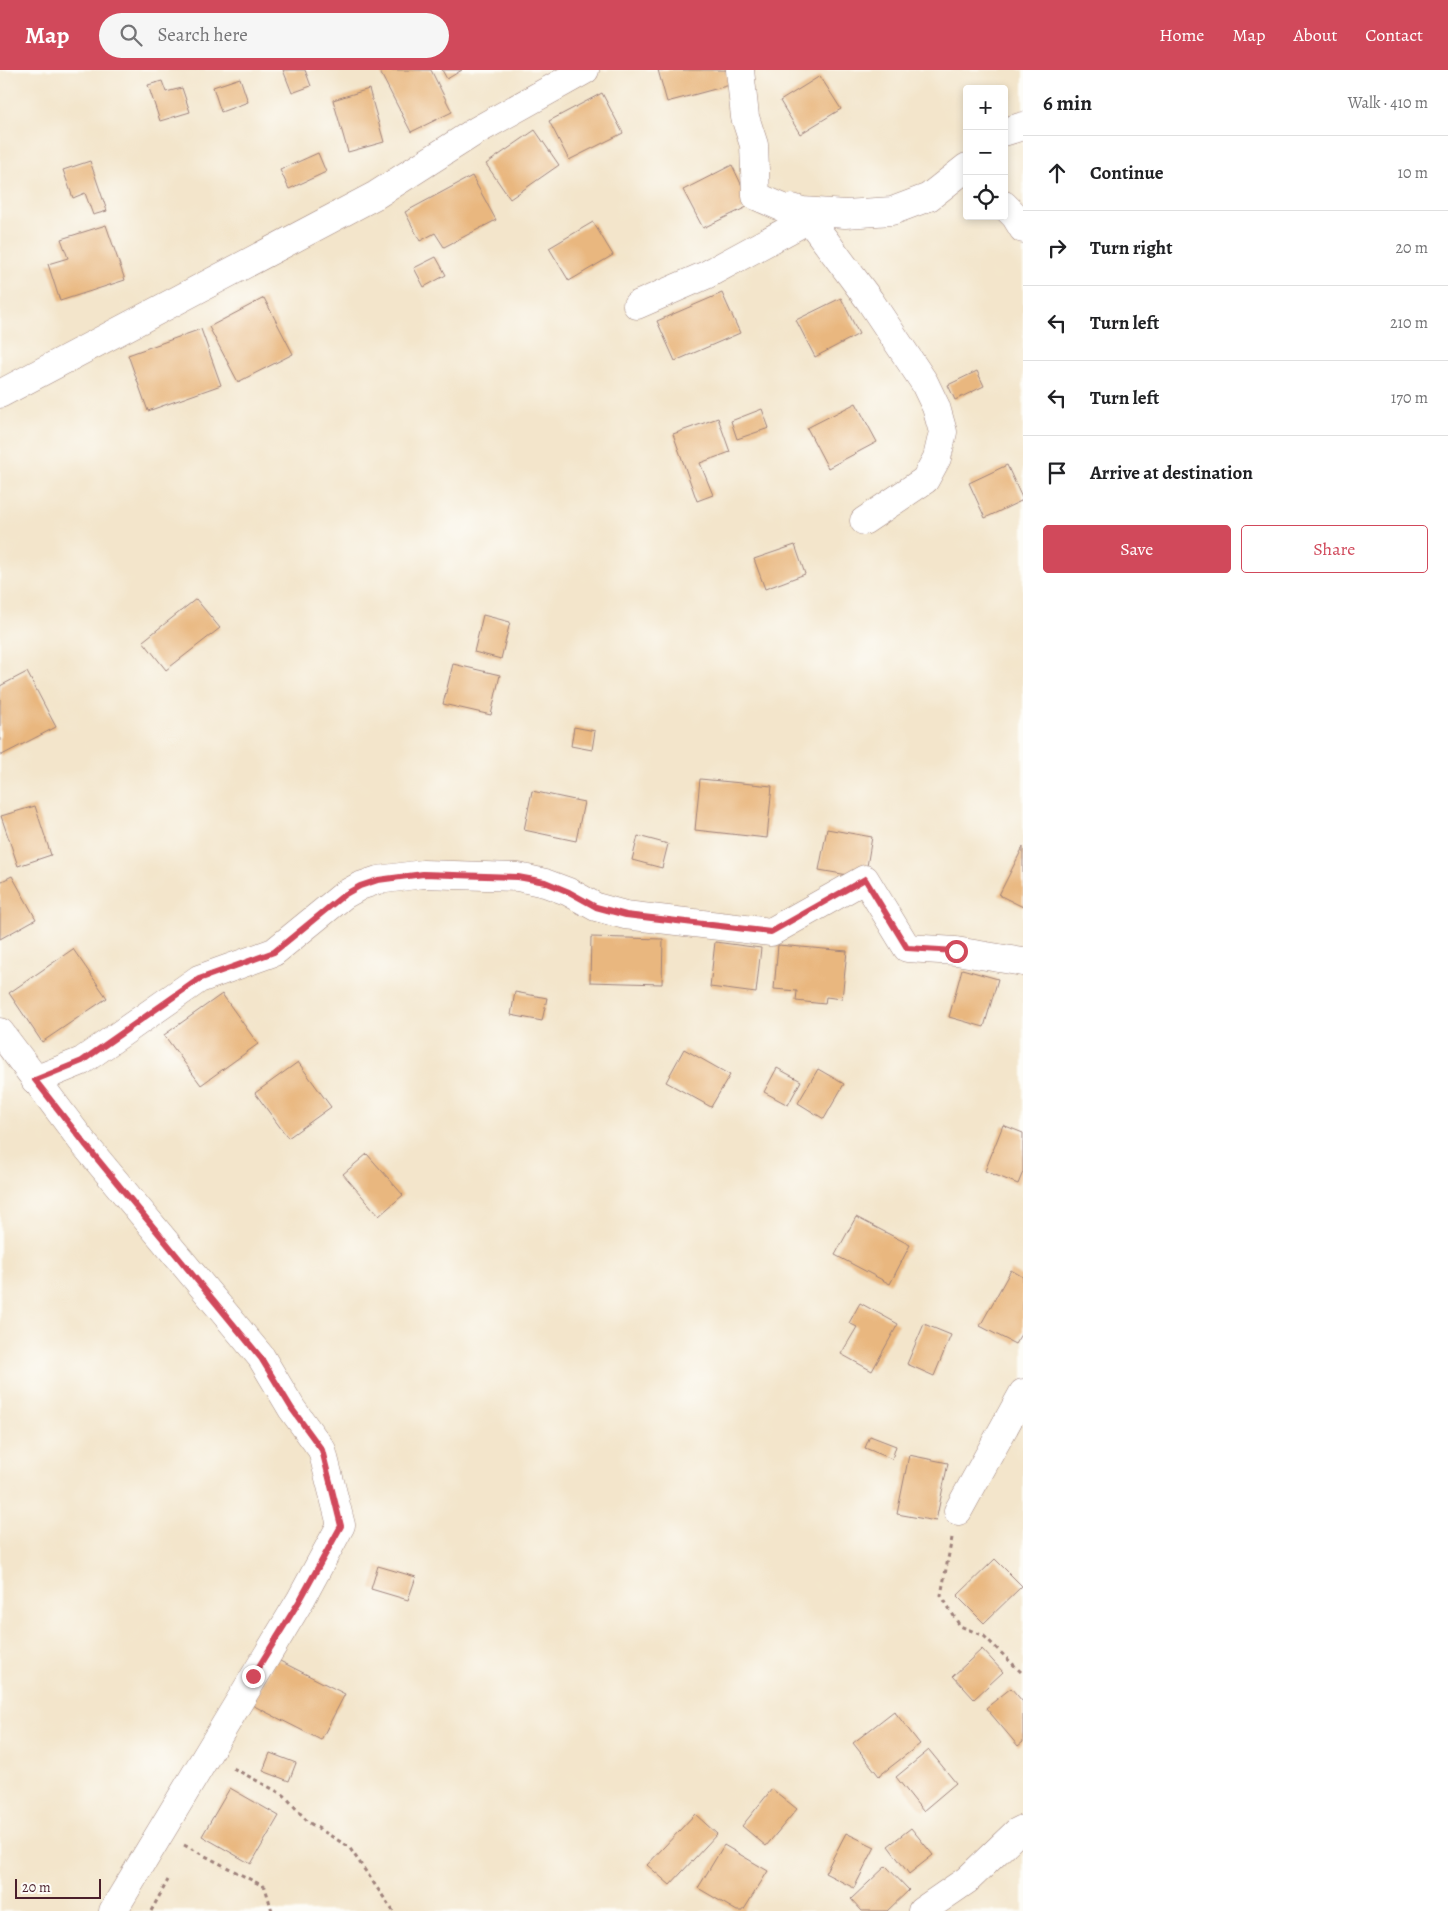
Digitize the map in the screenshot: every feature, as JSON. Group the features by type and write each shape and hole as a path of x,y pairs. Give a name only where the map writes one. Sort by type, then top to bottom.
{"street":[{"path":"0,394 376,195 476,131 585,70"},
{"path":"740,70 745,117 754,145 756,196"},
{"path":"1008,131 1023,126"},
{"path":"756,196 802,211 846,214 892,210 929,197 963,171"},
{"path":"756,196 809,219 870,301 924,382 936,407 943,432 937,458 924,480 864,521"},
{"path":"1008,210 1015,216 1023,229"},
{"path":"637,305 706,276 809,219"},
{"path":"35,1080 82,1061 199,979 274,952 352,890 378,880 402,876 423,874 518,877 545,882 569,892 596,907 626,915 771,932 865,879 907,948 956,951 1023,962"},
{"path":"0,1032 85,1144 261,1358 292,1409 322,1450 341,1526 300,1600 113,1911"},
{"path":"958,1511 1023,1393"},
{"path":"922,1911 966,1880 1023,1829"}],"path":[{"path":"958,1511 941,1595 960,1626 984,1636 1023,1674"},
{"path":"231,1767 284,1795 308,1822 349,1847 392,1911"},
{"path":"187,1836 184,1845 265,1887 272,1911"}],"building":[{"path":"283,70 305,70 311,86 292,93"},
{"path":"379,70 431,70 452,112 411,132"},
{"path":"442,70 462,70 447,79"},
{"path":"658,70 726,70 730,85 667,102"},
{"path":"820,76 841,109 800,134 780,101"},
{"path":"240,78 248,102 221,112 213,87"},
{"path":"162,81 166,92 182,88 190,112 160,121 148,85"},
{"path":"369,89 384,142 348,152 333,100"},
{"path":"602,93 623,133 569,160 549,121"},
{"path":"535,130 559,165 510,199 486,164"},
{"path":"318,153 326,172 289,189 280,170"},
{"path":"90,161 107,211 93,215 85,193 73,198 63,170"},
{"path":"732,165 751,205 703,228 683,190"},
{"path":"472,176 496,220 444,247 435,233 420,241 405,212"},
{"path":"593,222 613,255 569,281 549,248"},
{"path":"106,225 125,280 60,301 48,264 68,258 61,239"},
{"path":"436,257 446,275 424,287 414,268"},
{"path":"722,293 740,333 675,361 657,321"},
{"path":"264,298 293,354 238,382 209,327"},
{"path":"841,298 859,334 815,357 796,320"},
{"path":"201,329 221,385 148,411 128,355"},
{"path":"977,371 984,386 955,400 948,385"},
{"path":"856,403 877,442 828,468 807,428"},
{"path":"762,409 769,428 737,439 731,421"},
{"path":"718,418 730,452 700,463 713,495 697,501 673,434"},
{"path":"1007,465 1023,500 985,518 969,483"},
{"path":"795,545 805,574 765,589 754,559"},
{"path":"196,599 220,628 166,670 143,641"},
{"path":"483,615 510,622 501,659 474,652"},
{"path":"453,664 500,675 491,715 443,704"},
{"path":"27,672 56,727 0,756 0,686"},
{"path":"574,727 595,731 592,750 571,746"},
{"path":"700,779 772,786 767,838 695,830"},
{"path":"532,791 584,802 576,841 524,830"},
{"path":"35,806 51,855 18,866 1,816"},
{"path":"827,829 872,837 865,878 819,870"},
{"path":"638,836 668,844 662,868 632,860"},
{"path":"1023,847 1023,907 999,895"},
{"path":"12,876 36,919 0,939 0,882"},
{"path":"591,937 663,939 662,984 590,982"},
{"path":"715,942 761,948 756,993 710,987"},
{"path":"778,945 847,951 842,999 826,997 825,1004 796,1001 797,991 774,989"},
{"path":"73,949 107,998 42,1042 9,993"},
{"path":"962,969 998,979 984,1027 949,1017"},
{"path":"515,992 547,998 542,1021 511,1015"},
{"path":"222,994 258,1044 201,1085 164,1035"},
{"path":"684,1049 730,1075 711,1107 666,1082"},
{"path":"298,1062 331,1107 288,1138 255,1093"},
{"path":"777,1068 801,1081 788,1105 764,1092"},
{"path":"818,1069 844,1084 824,1119 798,1103"},
{"path":"1003,1125 1023,1133 1023,1172 1018,1184 985,1171"},
{"path":"367,1154 403,1195 379,1216 343,1174"},
{"path":"856,1217 910,1245 890,1284 835,1255"},
{"path":"1011,1270 1023,1277 1023,1331 1015,1344 980,1326"},
{"path":"860,1303 898,1324 872,1371 841,1354 857,1327 849,1323"},
{"path":"924,1324 951,1335 934,1376 907,1364"},
{"path":"870,1436 896,1446 892,1459 865,1448"},
{"path":"909,1455 948,1463 936,1521 897,1514"},
{"path":"995,1559 1022,1586 984,1623 957,1596"},
{"path":"378,1566 416,1577 408,1600 371,1589"},
{"path":"982,1649 1003,1672 974,1699 953,1676"},
{"path":"276,1659 345,1694 321,1740 252,1705"},
{"path":"1011,1688 1023,1702 1023,1742 1018,1746 986,1708"},
{"path":"894,1711 920,1744 879,1776 853,1743"},
{"path":"929,1750 956,1783 923,1811 896,1777"},
{"path":"270,1753 296,1763 289,1781 263,1771"},
{"path":"230,1788 279,1816 251,1864 202,1836"},
{"path":"772,1789 797,1809 766,1846 742,1826"},
{"path":"695,1814 717,1834 670,1885 647,1865"},
{"path":"911,1828 933,1855 909,1874 888,1846"},
{"path":"846,1833 875,1847 854,1888 825,1873"},
{"path":"724,1845 768,1871 743,1911 737,1911 698,1888"},
{"path":"886,1866 909,1890 887,1911 862,1911 851,1899"}],"route":[{"path":"253,1676 300,1600 341,1526 322,1450 292,1409 261,1358 85,1144 35,1080 82,1061 199,979 274,952 344,895 360,886 378,880 402,876 423,874 518,877 545,882 569,892 596,907 626,915 771,932 865,879 907,948 956,951"}]}
